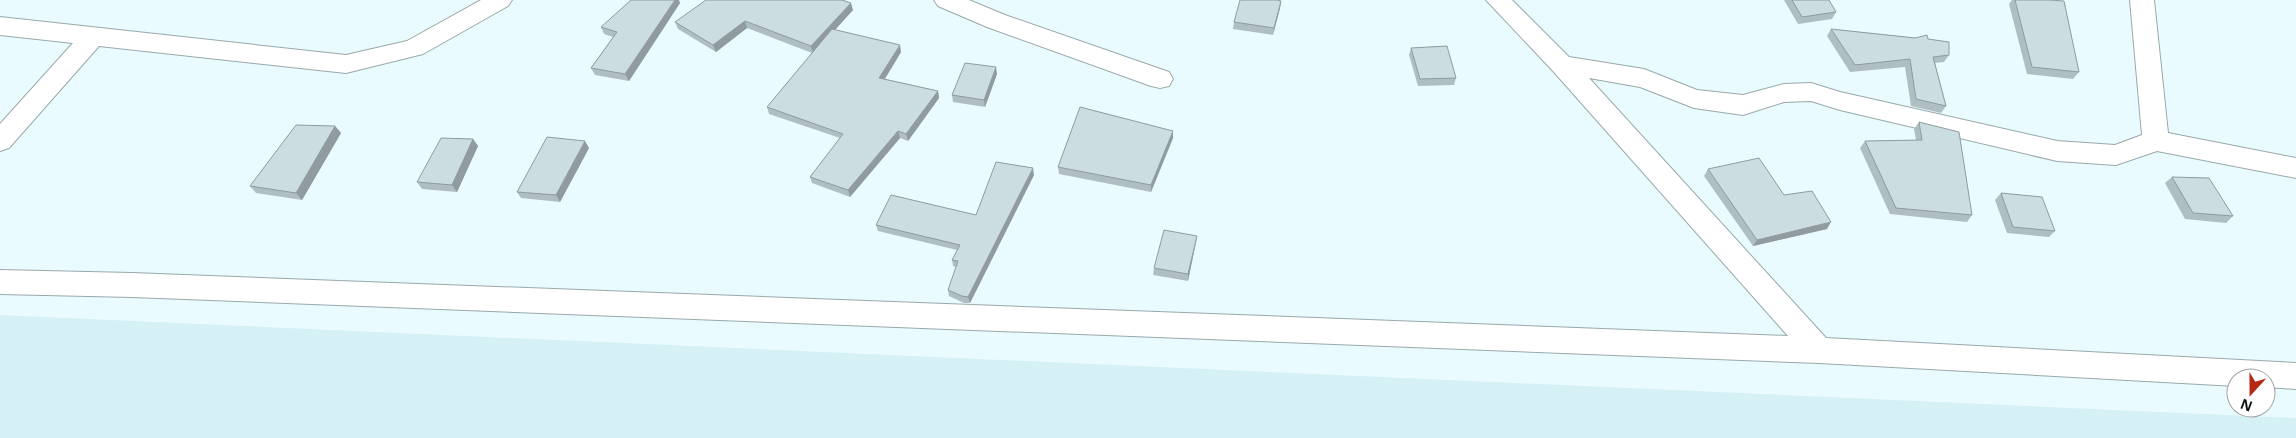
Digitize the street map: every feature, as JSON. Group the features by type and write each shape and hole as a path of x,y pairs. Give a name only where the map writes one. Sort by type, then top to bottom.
{"street":[{"path":"0,26 346,64 414,48 500,0"},
{"path":"946,0 1160,79"},
{"path":"1498,0 1562,65 1819,350"},
{"path":"2142,0 2156,141"},
{"path":"0,142 92,37"},
{"path":"1562,65 1644,78 1694,99 1743,105 1784,93 1811,92 1840,101 2057,151 2116,155 2156,141 2296,168"},
{"path":"0,282 132,285 1819,350 2296,376"}],"shaded area":[{"path":"0,315 2226,415 2226,418 2296,418 2296,438 0,438"}],"building":[{"path":"631,0 675,0 625,74 591,68 617,32 601,27"},
{"path":"706,0 842,0 851,3 811,46 745,21 713,45 675,22"},
{"path":"1240,0 1281,1 1274,28 1234,22"},
{"path":"1792,0 1829,0 1836,12 1802,17"},
{"path":"2015,0 2064,1 2079,72 2032,67"},
{"path":"832,29 900,45 879,78 938,91 906,134 898,131 848,190 810,177 843,134 767,107"},
{"path":"1831,29 1915,38 1927,35 1928,39 1949,42 1949,55 1933,57 1946,106 1916,99 1910,59 1855,65"},
{"path":"1447,46 1456,78 1420,79 1411,48"},
{"path":"965,63 996,67 984,100 952,95"},
{"path":"1080,107 1173,131 1151,185 1058,167"},
{"path":"1919,122 1959,132 1972,215 1896,208 1865,141 1922,140"},
{"path":"296,125 335,126 296,193 250,186"},
{"path":"547,137 585,141 556,195 517,192"},
{"path":"441,138 473,139 452,185 417,182"},
{"path":"1759,158 1784,195 1812,191 1831,222 1757,240 1708,169"},
{"path":"996,162 1033,168 968,297 962,296 948,290 958,261 952,260 960,245 876,225 891,195 976,215"},
{"path":"2172,177 2209,178 2233,216 2193,213"},
{"path":"2001,193 2042,197 2055,231 2013,227"},
{"path":"1164,230 1197,236 1188,274 1154,268"}]}
